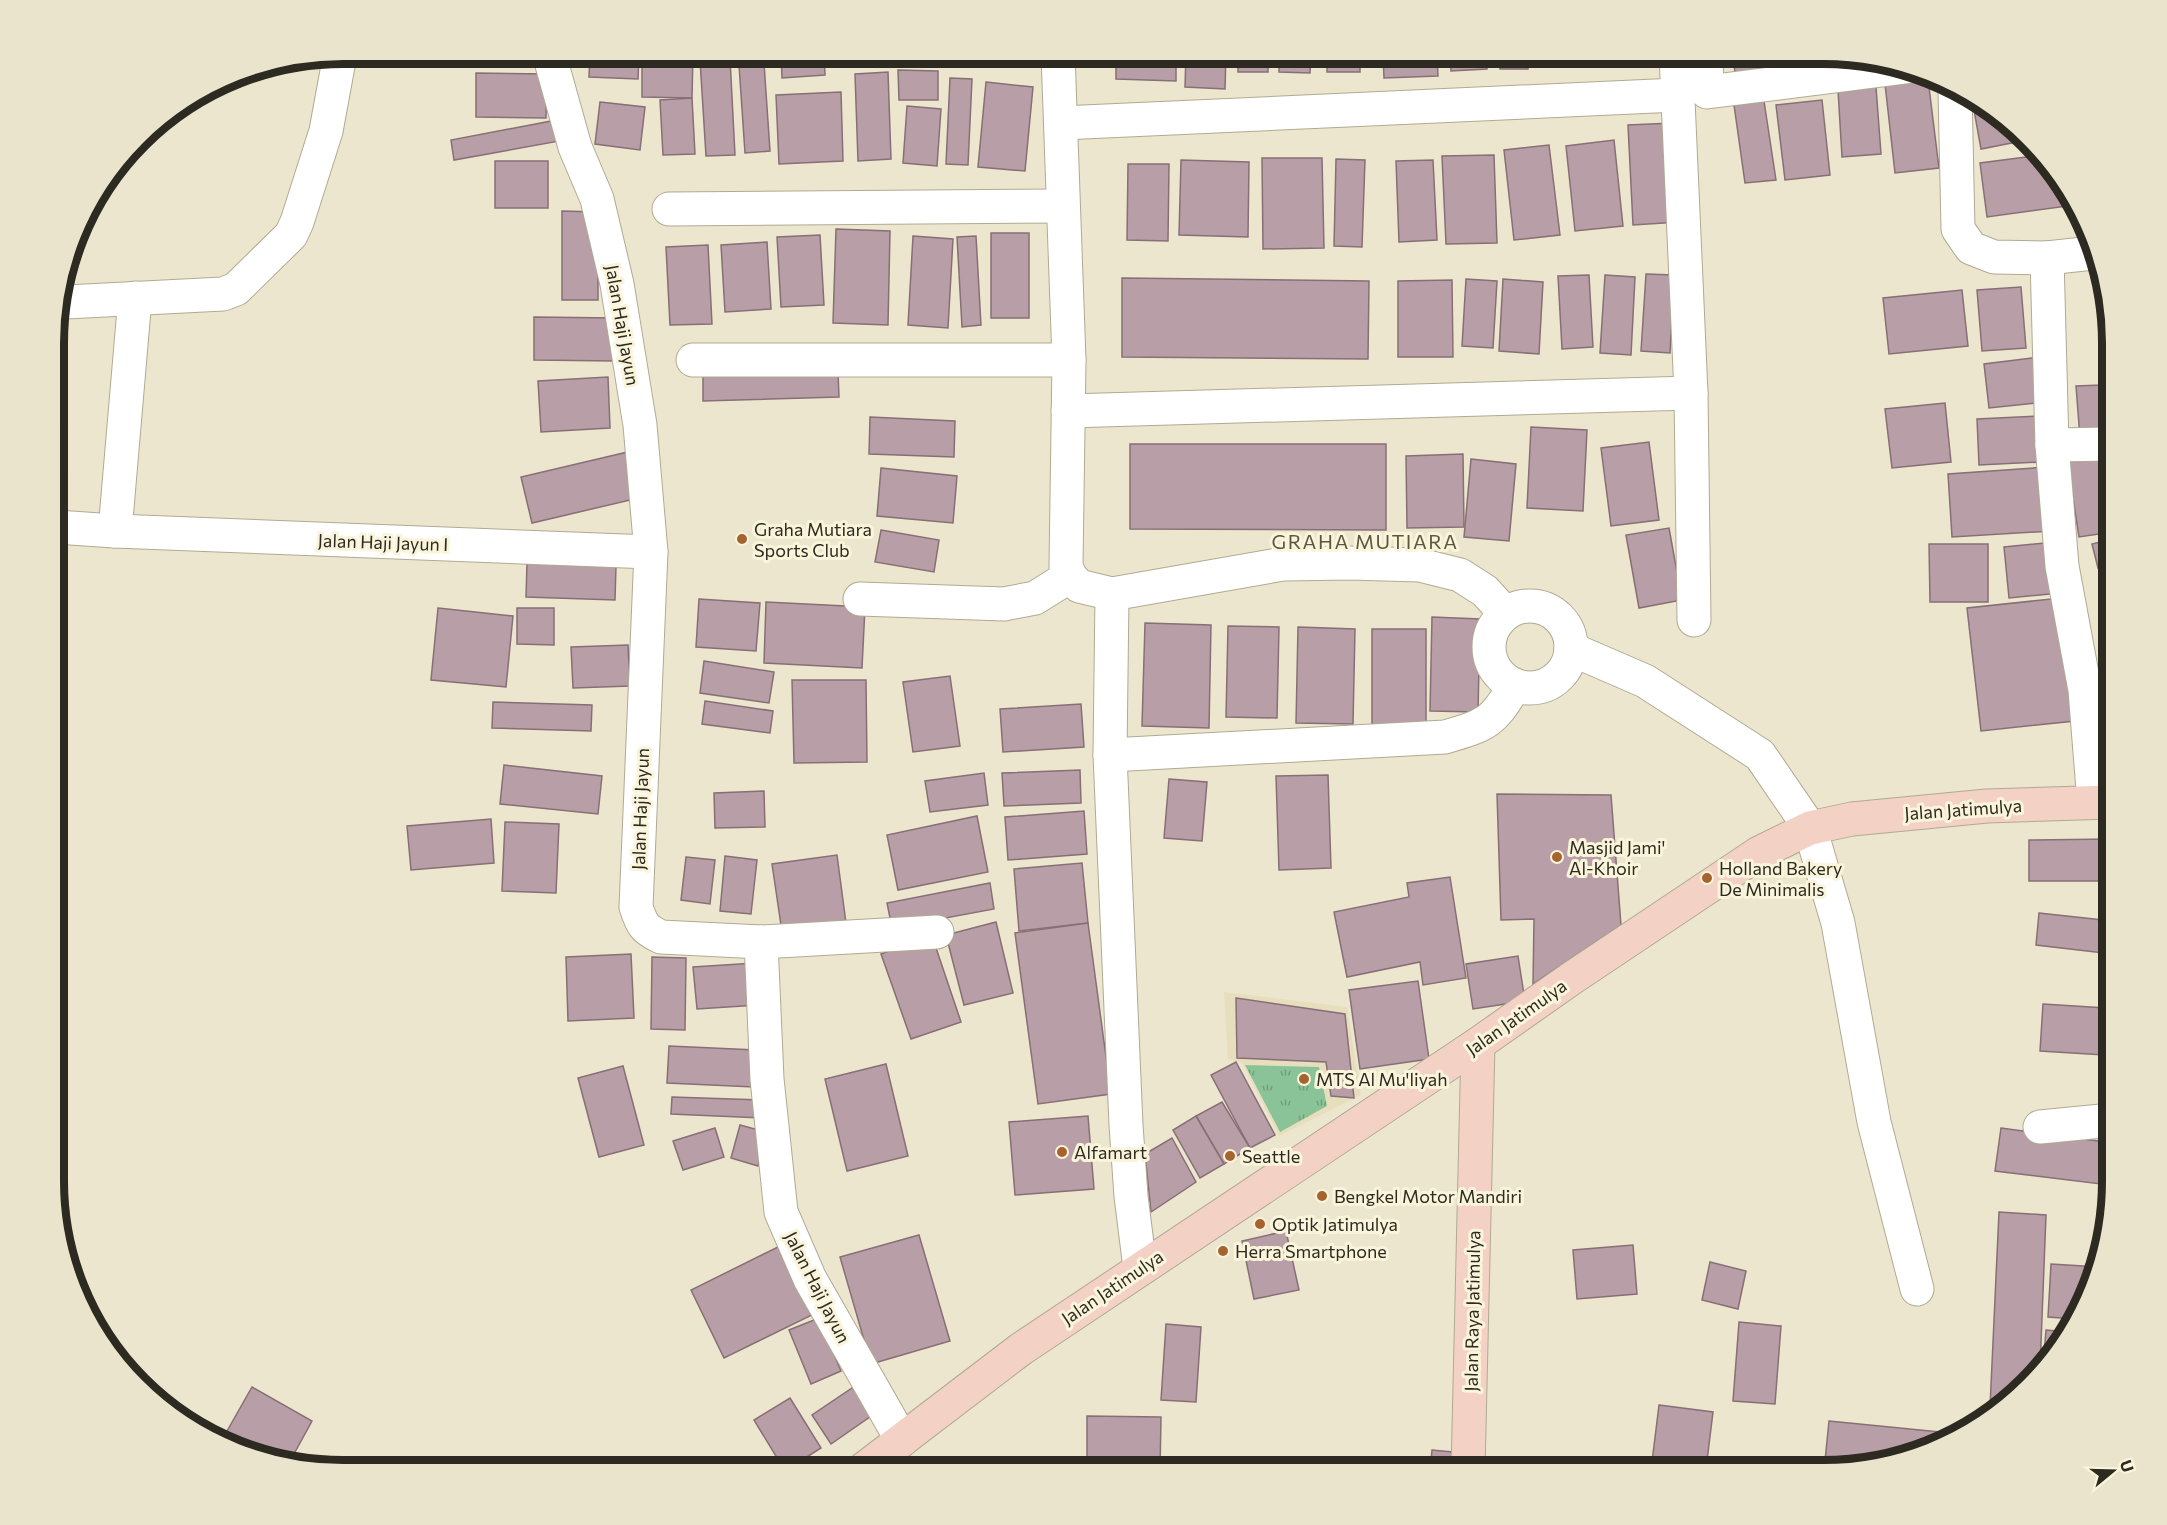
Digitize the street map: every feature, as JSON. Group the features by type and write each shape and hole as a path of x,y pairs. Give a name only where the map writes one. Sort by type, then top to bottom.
{"main road":[{"name":"Jalan Jatimulya","path":"876,1460 1021,1349 1759,853 1810,828 1852,819 1987,806 2102,802"},
{"name":"Jalan Raya Jatimulya","path":"1468,1460 1478,1044"}],"street":[{"path":"68,302 223,294 236,289 291,235 297,222 326,131 338,64"},
{"name":"Jalan Haji Jayun","path":"552,64 574,147 597,199 617,284 640,425 651,552 636,907 641,922 648,931 661,937 761,942 767,1079 781,1212 810,1279 902,1440"},
{"path":"1058,64 1069,360 1066,566 1078,586 1112,594 1283,564 1420,565 1460,575 1485,591 1505,614"},
{"path":"1676,64 1691,393 1694,620"},
{"path":"1706,64 1707,92 1879,70"},
{"path":"1061,123 1677,95"},
{"path":"1955,98 1958,229 1971,248 1994,257 2047,258 2088,254"},
{"path":"669,209 1062,206"},
{"path":"2047,258 2052,445 2062,566 2102,796"},
{"path":"115,531 135,298"},
{"path":"693,360 1069,360"},
{"path":"1068,411 1691,393"},
{"path":"2052,445 2102,444"},
{"name":"Jalan Haji Jayun I","path":"64,528 651,552"},
{"path":"860,599 1004,604 1035,598 1070,576"},
{"path":"1112,594 1110,755 1126,1125 1131,1196 1140,1268"},
{"path":"1534,605 1549,610 1561,620 1568,633 1571,649 1567,663 1558,676 1545,685 1530,688 1515,685 1502,677 1492,662 1488,644 1493,627 1505,614 1518,607 1534,605"},
{"path":"1571,649 1645,681 1760,755 1810,828 1838,923 1874,1122 1917,1289"},
{"path":"1110,755 1445,737 1479,727 1492,719 1503,707 1515,685"},
{"path":"761,942 937,932"},
{"path":"2040,1127 2102,1123"}],"shaded area":[{"name":"MTS Al Mu'liyah","path":"1224,992 1347,1007 1361,1095 1279,1136 1242,1063 1228,1059"}],"green space":[{"path":"1245,1065 1319,1067 1327,1106 1280,1132"}],"building":[{"path":"590,64 639,64 638,79 589,77"},
{"path":"642,64 693,64 692,98 642,97"},
{"path":"700,64 730,64 735,155 706,156"},
{"path":"764,64 770,151 745,153 739,65"},
{"path":"781,64 824,64 825,75 782,78"},
{"path":"1116,64 1176,64 1176,81 1116,79"},
{"path":"1186,64 1226,64 1225,89 1185,87"},
{"path":"1238,64 1268,64 1268,72 1238,72"},
{"path":"1279,64 1310,64 1310,73 1279,72"},
{"path":"1327,64 1360,64 1360,72 1327,72"},
{"path":"1383,64 1437,64 1438,76 1384,78"},
{"path":"1451,64 1487,64 1487,69 1451,71"},
{"path":"1500,64 1528,64 1528,69 1500,69"},
{"path":"1540,64 1571,64 1571,67 1540,67"},
{"path":"1630,64 1672,64 1672,66 1630,66"},
{"path":"1734,64 1789,64 1791,75 1736,82"},
{"path":"1803,64 1836,65 1837,71 1804,75"},
{"path":"898,70 938,71 938,100 899,100"},
{"path":"888,72 891,159 858,161 855,74"},
{"path":"476,73 547,74 546,118 476,117"},
{"path":"950,78 972,79 968,165 946,164"},
{"path":"1916,80 1929,86 1939,168 1895,173 1885,84"},
{"path":"986,82 1033,87 1025,171 978,167"},
{"path":"1876,87 1881,154 1842,157 1838,90"},
{"path":"841,92 843,161 779,164 776,95"},
{"path":"692,98 695,154 663,155 660,100"},
{"path":"1822,100 1830,175 1785,180 1776,105"},
{"path":"1764,101 1776,180 1745,183 1734,105"},
{"path":"600,102 645,107 640,150 595,144"},
{"path":"907,106 941,109 937,166 903,163"},
{"path":"1974,109 2016,142 1981,149"},
{"path":"562,119 565,140 454,160 451,140"},
{"path":"1673,123 1679,222 1633,225 1628,125"},
{"path":"1614,140 1623,226 1575,231 1566,146"},
{"path":"1549,145 1560,235 1514,240 1504,150"},
{"path":"1494,155 1497,243 1446,244 1442,156"},
{"path":"2030,157 2045,174 2066,206 1987,217 1980,163"},
{"path":"1262,158 1322,158 1324,248 1263,249"},
{"path":"1336,159 1365,160 1362,247 1334,246"},
{"path":"1181,160 1249,162 1248,237 1179,235"},
{"path":"1433,160 1437,240 1399,242 1396,161"},
{"path":"495,161 548,161 548,208 495,208"},
{"path":"1128,164 1169,164 1168,241 1127,240"},
{"path":"562,211 598,212 598,300 562,300"},
{"path":"836,229 890,231 888,325 833,323"},
{"path":"991,233 1029,233 1029,318 991,318"},
{"path":"820,235 824,305 781,307 777,237"},
{"path":"913,236 953,239 948,328 908,325"},
{"path":"976,236 981,325 962,327 957,237"},
{"path":"767,242 771,309 725,312 721,245"},
{"path":"708,245 712,324 670,325 666,247"},
{"path":"1646,274 1674,275 1670,353 1641,351"},
{"path":"1589,275 1593,347 1562,349 1558,276"},
{"path":"1605,275 1635,277 1631,355 1600,353"},
{"path":"1122,278 1369,281 1368,359 1122,357"},
{"path":"1466,279 1497,281 1493,348 1462,346"},
{"path":"1503,279 1543,282 1539,354 1499,351"},
{"path":"1452,280 1453,357 1398,357 1398,281"},
{"path":"2096,285 2102,325 2101,330"},
{"path":"2021,287 2026,348 1982,351 1977,290"},
{"path":"1962,290 1968,346 1889,354 1883,298"},
{"path":"534,317 616,318 615,361 534,360"},
{"path":"2099,339 2102,339 2102,385"},
{"path":"2039,357 2045,402 1989,408 1984,364"},
{"path":"838,372 839,397 703,401 703,375"},
{"path":"608,377 610,428 541,432 538,381"},
{"path":"2102,385 2102,438 2080,438 2076,386"},
{"path":"1945,403 1951,462 1892,468 1885,409"},
{"path":"2039,416 2041,462 1979,465 1977,419"},
{"path":"870,417 955,421 954,457 869,454"},
{"path":"1531,427 1587,430 1583,511 1527,508"},
{"path":"1649,442 1659,520 1611,526 1601,448"},
{"path":"1130,444 1386,444 1386,530 1130,529"},
{"path":"632,451 643,497 532,523 521,477"},
{"path":"1463,454 1464,527 1407,528 1406,456"},
{"path":"2102,454 2102,534 2079,537 2067,459"},
{"path":"1471,459 1516,464 1509,541 1464,537"},
{"path":"2048,467 2052,531 1952,537 1948,474"},
{"path":"881,468 957,476 953,523 877,516"},
{"path":"1669,528 1682,600 1639,608 1626,535"},
{"path":"881,530 939,540 934,572 875,562"},
{"path":"2055,542 2060,593 2009,598 2004,547"},
{"path":"2102,542 2102,567 2098,568 2092,544"},
{"path":"1929,544 1988,544 1988,602 1930,602"},
{"path":"527,563 616,566 615,600 526,597"},
{"path":"2061,598 2075,721 1981,731 1967,608"},
{"path":"699,599 760,603 756,651 696,647"},
{"path":"766,602 865,607 862,668 764,663"},
{"path":"438,608 513,616 506,687 431,680"},
{"path":"517,608 554,608 554,645 517,644"},
{"path":"1432,617 1480,619 1478,712 1430,711"},
{"path":"1145,623 1211,625 1209,728 1142,726"},
{"path":"1228,626 1279,627 1277,718 1226,717"},
{"path":"1298,627 1355,629 1353,724 1296,723"},
{"path":"1372,629 1426,629 1426,727 1372,727"},
{"path":"628,645 630,686 573,688 571,647"},
{"path":"704,661 774,672 769,703 700,693"},
{"path":"950,676 960,746 913,752 903,682"},
{"path":"792,680 866,680 867,762 794,763"},
{"path":"705,701 773,711 770,733 702,724"},
{"path":"493,702 592,705 591,731 492,728"},
{"path":"1081,704 1084,747 1003,752 1000,709"},
{"path":"504,765 602,776 598,814 500,804"},
{"path":"1080,770 1081,803 1004,806 1002,773"},
{"path":"984,773 988,805 930,812 925,781"},
{"path":"1328,775 1331,868 1279,870 1276,776"},
{"path":"1169,779 1207,782 1202,841 1164,838"},
{"path":"764,791 765,827 715,828 714,793"},
{"name":"Masjid Jami' Al-Khoir","path":"1497,794 1611,795 1621,925 1533,984 1534,919 1501,920"},
{"path":"1084,811 1087,854 1008,860 1005,817"},
{"path":"977,816 988,872 898,890 887,835"},
{"path":"491,819 494,863 411,870 407,826"},
{"path":"505,822 559,824 556,893 502,891"},
{"path":"2102,839 2102,881 2029,881 2029,840"},
{"path":"837,855 846,923 782,932 772,864"},
{"path":"725,856 757,860 751,914 720,911"},
{"path":"686,857 715,860 710,904 681,900"},
{"path":"1082,863 1088,923 1019,931 1014,869"},
{"path":"1450,877 1466,978 1423,985 1420,962 1347,977 1334,912 1409,897 1407,883"},
{"path":"990,883 994,909 892,928 887,903"},
{"path":"2039,913 2102,920 2102,953 2036,945"},
{"path":"996,922 1013,993 964,1005 946,935"},
{"path":"1088,923 1111,1094 1038,1104 1015,933"},
{"path":"932,936 961,1022 911,1039 881,954"},
{"path":"631,954 634,1018 568,1021 566,957"},
{"path":"1518,956 1525,1001 1473,1009 1466,964"},
{"path":"652,957 686,958 685,1030 651,1029"},
{"path":"755,963 758,1005 697,1009 693,967"},
{"path":"1418,981 1429,1059 1360,1069 1349,990"},
{"path":"1236,998 1345,1014 1354,1098 1331,1096 1326,1062 1237,1058"},
{"path":"2043,1004 2102,1008 2102,1055 2040,1051"},
{"path":"669,1046 756,1050 754,1087 667,1083"},
{"path":"1236,1062 1275,1135 1250,1148 1211,1075"},
{"path":"886,1064 908,1156 847,1171 825,1079"},
{"path":"623,1066 644,1145 599,1157 578,1078"},
{"path":"672,1097 762,1100 762,1118 671,1114"},
{"path":"1222,1102 1250,1148 1224,1164 1196,1116"},
{"path":"1088,1116 1094,1189 1015,1195 1009,1122"},
{"path":"1196,1116 1224,1164 1200,1178 1173,1130"},
{"path":"740,1125 766,1132 758,1166 731,1158"},
{"path":"715,1128 724,1157 683,1170 673,1141"},
{"path":"2001,1128 2102,1141 2101,1184 1995,1171"},
{"path":"1172,1138 1196,1182 1151,1212 1145,1154"},
{"path":"1999,1212 2046,1215 2040,1356 2021,1379 1990,1405"},
{"path":"1286,1231 1299,1290 1254,1299 1242,1241"},
{"path":"919,1235 950,1341 871,1364 840,1257"},
{"path":"782,1245 816,1313 724,1358 691,1290"},
{"path":"1633,1245 1637,1294 1577,1299 1573,1250"},
{"path":"1710,1262 1746,1271 1738,1309 1702,1300"},
{"path":"2051,1264 2089,1266 2066,1318 2048,1317"},
{"path":"819,1318 841,1371 811,1384 789,1330"},
{"path":"1739,1322 1781,1326 1775,1404 1733,1401"},
{"path":"1166,1324 1201,1327 1196,1402 1161,1400"},
{"path":"2046,1330 2058,1331 2045,1351"},
{"path":"855,1386 874,1414 831,1444 812,1415"},
{"path":"252,1387 312,1421 293,1456 254,1446 225,1434"},
{"path":"790,1398 821,1448 802,1460 778,1460 754,1420"},
{"path":"1659,1405 1713,1412 1707,1460 1652,1460"},
{"path":"1087,1416 1161,1417 1160,1460 1087,1460"},
{"path":"1829,1421 1946,1433 1896,1451 1860,1458 1825,1460"},
{"path":"1432,1450 1463,1453 1463,1460 1431,1460"}],"place":[{"name":"Graha Mutiara Sports Club","path":"742,539"},
{"name":"Masjid Jami' Al-Khoir","path":"1557,857"},
{"name":"Holland Bakery De Minimalis","path":"1707,878"},
{"name":"MTS Al Mu'liyah","path":"1304,1079"},
{"name":"Alfamart","path":"1062,1152"},
{"name":"Seattle","path":"1230,1156"},
{"name":"Bengkel Motor Mandiri","path":"1322,1196"},
{"name":"Optik Jatimulya","path":"1260,1224"},
{"name":"Herra Smartphone","path":"1223,1251"}],"district":[{"name":"GRAHA MUTIARA","path":"1365,541"}]}
